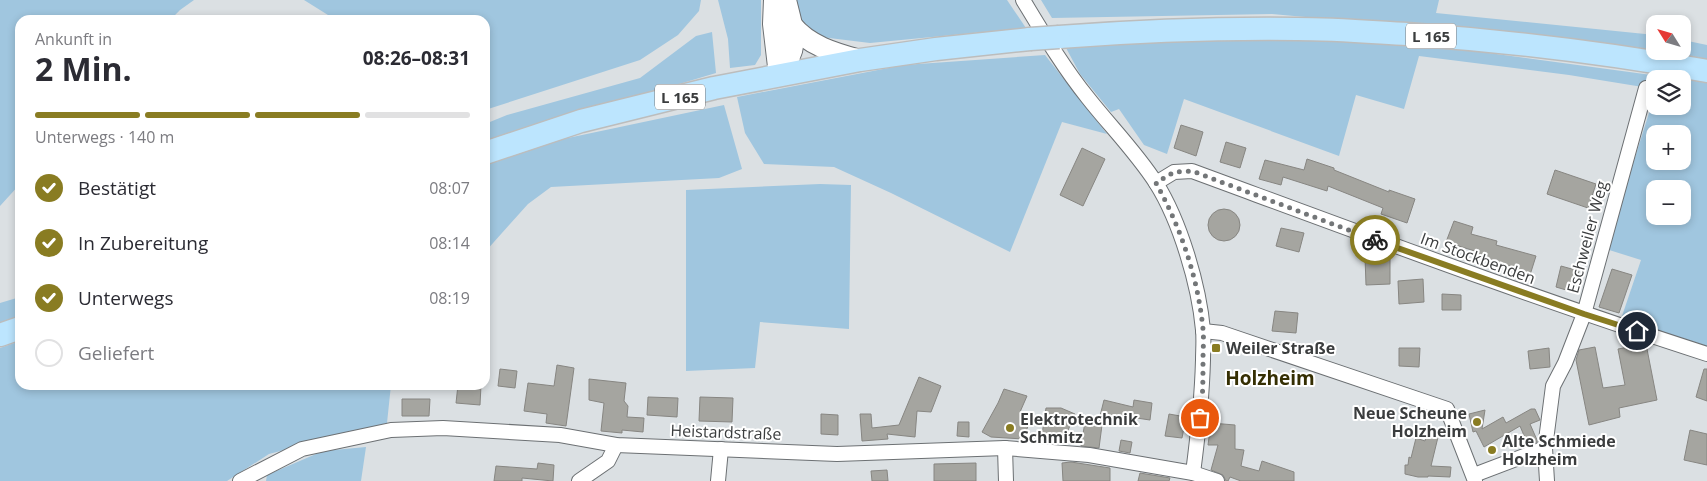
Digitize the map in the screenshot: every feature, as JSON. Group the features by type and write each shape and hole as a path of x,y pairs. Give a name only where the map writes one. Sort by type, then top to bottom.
{"main road":[{"path":"774,0 773,24 779,75"},
{"path":"779,75 788,62 793,50 792,25 786,0"},
{"name":"L 165","path":"792,25 813,43 833,52 860,60"},
{"name":"L 165","path":"490,151 581,121 714,88 860,60 936,49 1059,37 1200,30 1299,29 1372,32 1481,40 1665,63 1707,71"},
{"path":"0,335 15,330"}],"street":[{"path":"1023,0 1065,68 1124,140 1156,183 1169,206 1187,254 1204,331 1202,400 1193,473"},
{"name":"Eschweiler Weg","path":"1547,481 1546,448 1553,386 1565,363 1584,314 1646,88"},
{"name":"Im Stockbenden","path":"1156,183 1174,172 1192,171 1364,236 1584,314 1707,354"},
{"path":"1204,331 1222,333 1447,409 1474,478 1546,448"},
{"name":"Heistardstraße","path":"240,481 302,449 391,430 443,428 560,435 616,445 720,450 837,454 1005,448 1090,455 1193,473 1217,481"},
{"path":"579,481 608,461 616,445"},
{"path":"1005,448 1006,481"},
{"path":"718,481 720,450"}],"shaded area":[{"path":"0,0 194,0 175,15 15,15 15,190 0,206"},
{"path":"304,0 701,0 699,11 678,35 640,60 490,108 490,15 328,15"},
{"path":"718,0 761,0 761,55 755,65 730,68 728,39"},
{"path":"794,0 1007,0 1026,28 870,43 821,37 795,18"},
{"path":"1041,0 1439,0 1436,13 1646,34 1646,50 1605,43 1481,29 1416,27 1272,14 1052,18"},
{"path":"712,32 716,73 490,141 490,122 507,115 640,78 696,36"},
{"path":"1297,39 1459,49 1646,74 1646,88 1569,75 1419,56 1404,109 1356,95 1339,156 1184,99 1167,154 1144,145 1119,109 1111,112 1080,74 1065,46 1150,40"},
{"path":"1691,42 1707,45 1707,61 1691,58"},
{"path":"1045,55 1107,134 1062,122 1010,252 834,167 764,164 745,133 737,97 904,65"},
{"path":"1691,80 1707,83 1707,346 1621,319 1641,260 1606,249 1648,115 1691,115"},
{"path":"724,105 742,169 719,178 551,187 528,204 490,246 490,158 511,150"},
{"path":"820,184 851,185 849,329 760,322 755,368 686,371 686,190"},
{"path":"15,298 15,318 0,323 0,303"},
{"path":"15,343 15,390 390,390 387,423 269,454 227,481 0,481 0,348"},
{"path":"366,447 361,481 266,481 267,475 323,451"}],"building":[{"path":"1181,125 1203,132 1196,156 1174,148"},
{"path":"1226,142 1246,148 1240,168 1220,162"},
{"path":"1082,148 1105,159 1083,206 1060,195"},
{"path":"1307,159 1334,168 1334,170 1389,192 1389,190 1415,199 1407,223 1381,214 1383,208 1328,186 1327,191 1283,177 1281,185 1259,179 1265,160 1304,170"},
{"path":"1555,170 1596,184 1588,208 1547,194"},
{"path":"1224,209 1230,210 1235,214 1239,219 1239,231 1235,236 1230,240 1224,241 1218,240 1213,236 1209,231 1208,225 1209,219 1213,214 1218,210"},
{"path":"1454,221 1473,227 1471,234 1497,241 1496,245 1536,256 1530,275 1509,269 1510,266 1477,257 1478,252 1446,242"},
{"path":"1281,228 1304,233 1299,252 1276,246"},
{"path":"1365,257 1390,257 1390,284 1366,285"},
{"path":"1561,266 1579,271 1573,292 1556,287"},
{"path":"1612,269 1632,275 1619,313 1599,307"},
{"path":"1423,279 1424,302 1399,304 1398,281"},
{"path":"1442,294 1461,295 1461,310 1442,310"},
{"path":"1275,311 1298,313 1296,333 1272,331"},
{"path":"1646,344 1657,400 1619,408 1620,417 1589,425 1576,360 1579,350 1595,347 1603,388 1625,385 1618,349"},
{"path":"1399,348 1420,348 1419,367 1399,366"},
{"path":"1549,348 1550,367 1530,369 1528,351"},
{"path":"557,365 574,368 566,426 546,423 547,414 524,411 528,383 554,386"},
{"path":"500,369 517,371 515,388 498,386"},
{"path":"1704,369 1707,369 1707,401 1696,397"},
{"path":"919,377 941,386 931,412 917,411 915,437 887,434 888,439 862,441 860,414 871,414 872,428 899,425"},
{"path":"589,379 626,383 624,401 628,406 627,417 644,418 643,432 601,431 604,403 589,400"},
{"path":"1004,389 1027,396 1020,412 1032,416 1023,439 991,437 982,432"},
{"path":"457,390 481,390 480,405 456,403"},
{"path":"648,397 678,398 677,417 647,415"},
{"path":"700,397 733,398 732,422 699,421"},
{"path":"402,399 430,399 429,416 402,416"},
{"path":"1104,400 1133,407 1134,400 1152,403 1150,420 1123,416 1121,425 1099,420"},
{"path":"1046,408 1061,408 1075,414 1063,442 1041,441"},
{"path":"1531,409 1535,409 1540,420 1530,424 1537,442 1528,445 1520,426 1484,447 1476,431 1473,432 1469,414 1485,410 1482,429 1503,417 1506,423"},
{"path":"821,414 838,415 838,435 821,434"},
{"path":"1169,414 1186,417 1182,438 1165,436"},
{"path":"958,422 969,422 969,437 957,436"},
{"path":"1085,422 1102,425 1099,448 1081,446"},
{"path":"1211,423 1235,425 1235,449 1244,450 1241,466 1259,471 1262,461 1294,472 1294,481 1241,481 1230,477 1226,481 1223,475 1211,470 1218,445 1208,445"},
{"path":"1428,430 1439,433 1431,466 1451,467 1450,477 1418,477 1405,474 1405,465 1408,465 1409,457 1411,458 1416,438 1425,441"},
{"path":"1690,430 1707,434 1707,465 1684,460"},
{"path":"1121,440 1132,442 1130,453 1119,451"},
{"path":"1071,462 1110,468 1110,481 1063,481 1062,463"},
{"path":"538,463 554,465 553,481 522,478 522,481 494,481 496,466 537,469"},
{"path":"976,463 976,481 934,481 934,464"},
{"path":"887,470 888,481 872,481 871,471"},
{"path":"1140,473 1170,478 1169,481 1138,481"}],"way so far":[{"path":"1200,418 1204,331 1187,254 1169,206 1156,183 1174,172 1192,171 1375,240"}],"place":[{"name":"Weiler Straße","path":"1216,348"},
{"name":"Neue Scheune Holzheim","path":"1477,422"},
{"name":"Elektrotechnik Schmitz","path":"1010,428"},
{"name":"Alte Schmiede Holzheim","path":"1492,450"}],"district":[{"name":"Holzheim","path":"1270,378"}],"route":[{"path":"1375,240 1637,331"}]}
